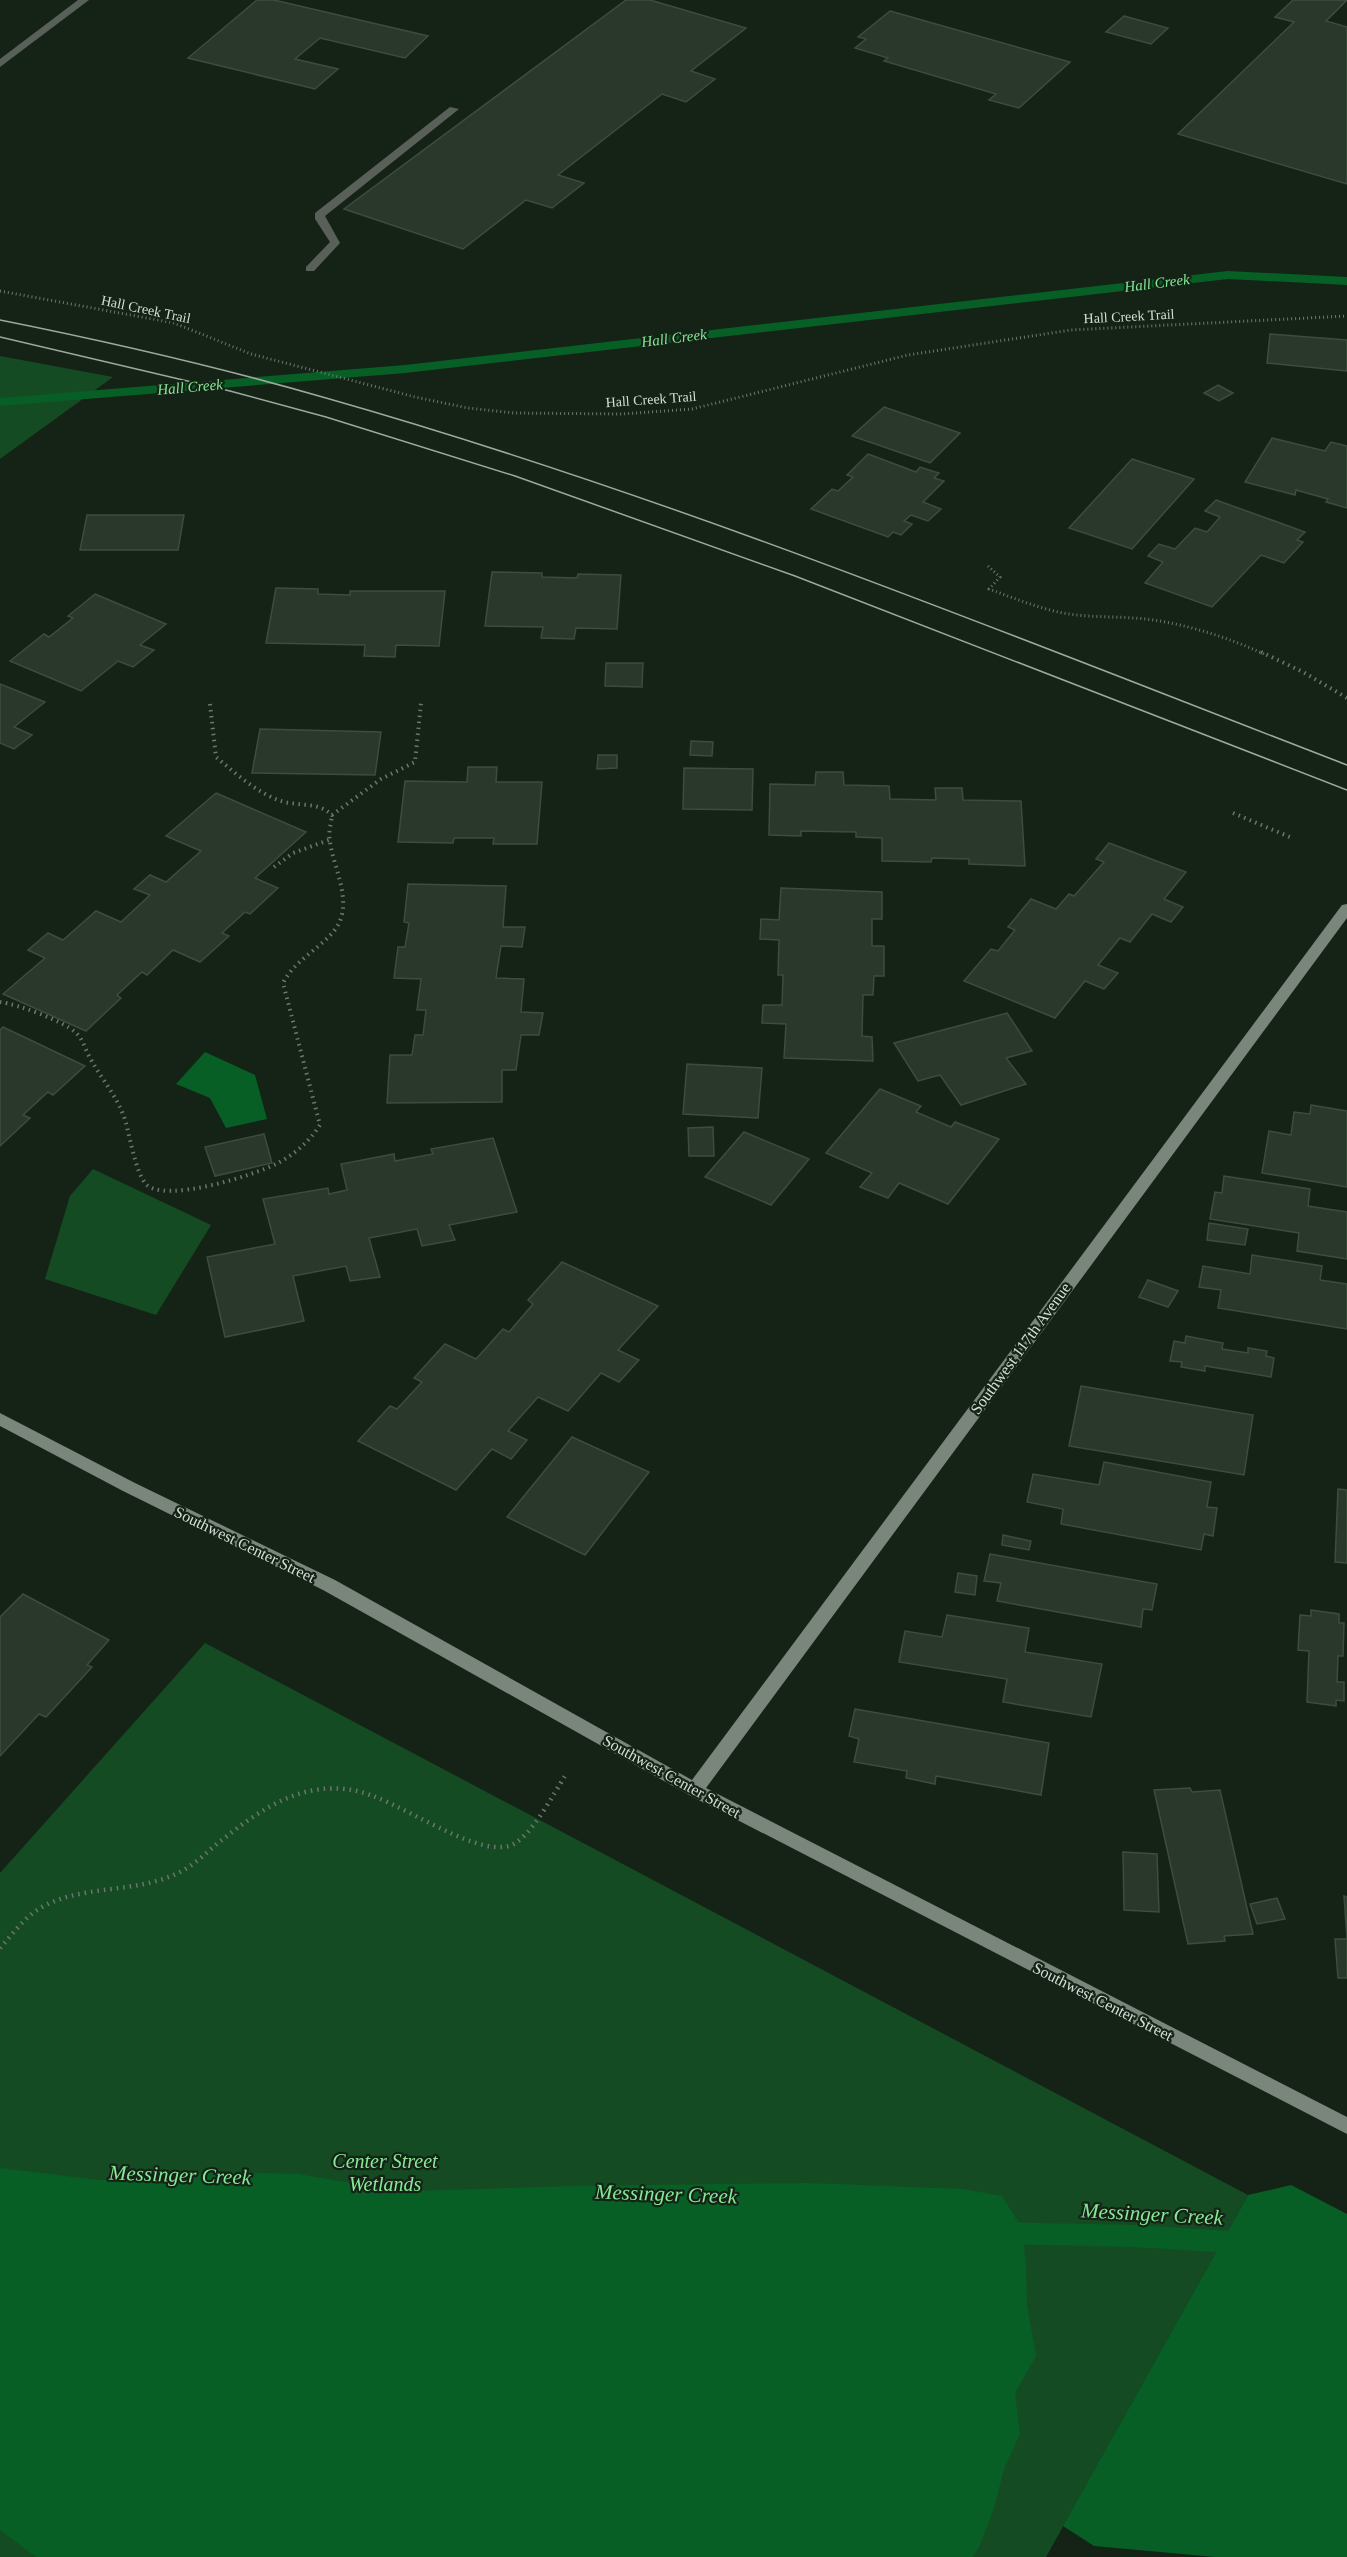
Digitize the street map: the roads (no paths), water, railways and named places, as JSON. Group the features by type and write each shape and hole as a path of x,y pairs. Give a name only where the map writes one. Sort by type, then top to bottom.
{"street":[{"path":"0,63 84,0"},
{"path":"310,269 335,243 319,215 454,109"},
{"name":"Southwest 117th Avenue","path":"695,1790 1347,908"},
{"name":"Southwest Center Street","path":"0,1419 129,1487 329,1585 695,1790 1347,2126"}],"water":[{"path":"205,1052 255,1075 267,1119 226,1128 210,1098 176,1084"},
{"path":"0,2168 99,2180 139,2180 219,2172 298,2174 414,2191 808,2183 963,2189 1002,2196 1022,2228 1027,2305 1036,2356 1015,2393 1020,2434 1004,2469 994,2508 973,2557 36,2557 0,2530"},
{"path":"1291,2185 1347,2214 1347,2557 1215,2557 1094,2546 1063,2526 1248,2195"}],"waterway":[{"name":"Hall Creek","path":"0,402 405,369 1228,275 1347,281"},
{"name":"Messinger Creek","path":"998,2233 1135,2236 1247,2243"}],"tram line":[{"path":"0,320 164,356 286,387 456,437 585,479 841,570 1347,765"},
{"path":"0,337 230,391 326,417 515,476 795,576 1347,790"}],"park label":[{"name":"Center Street Wetlands","path":"385,2172"}]}
